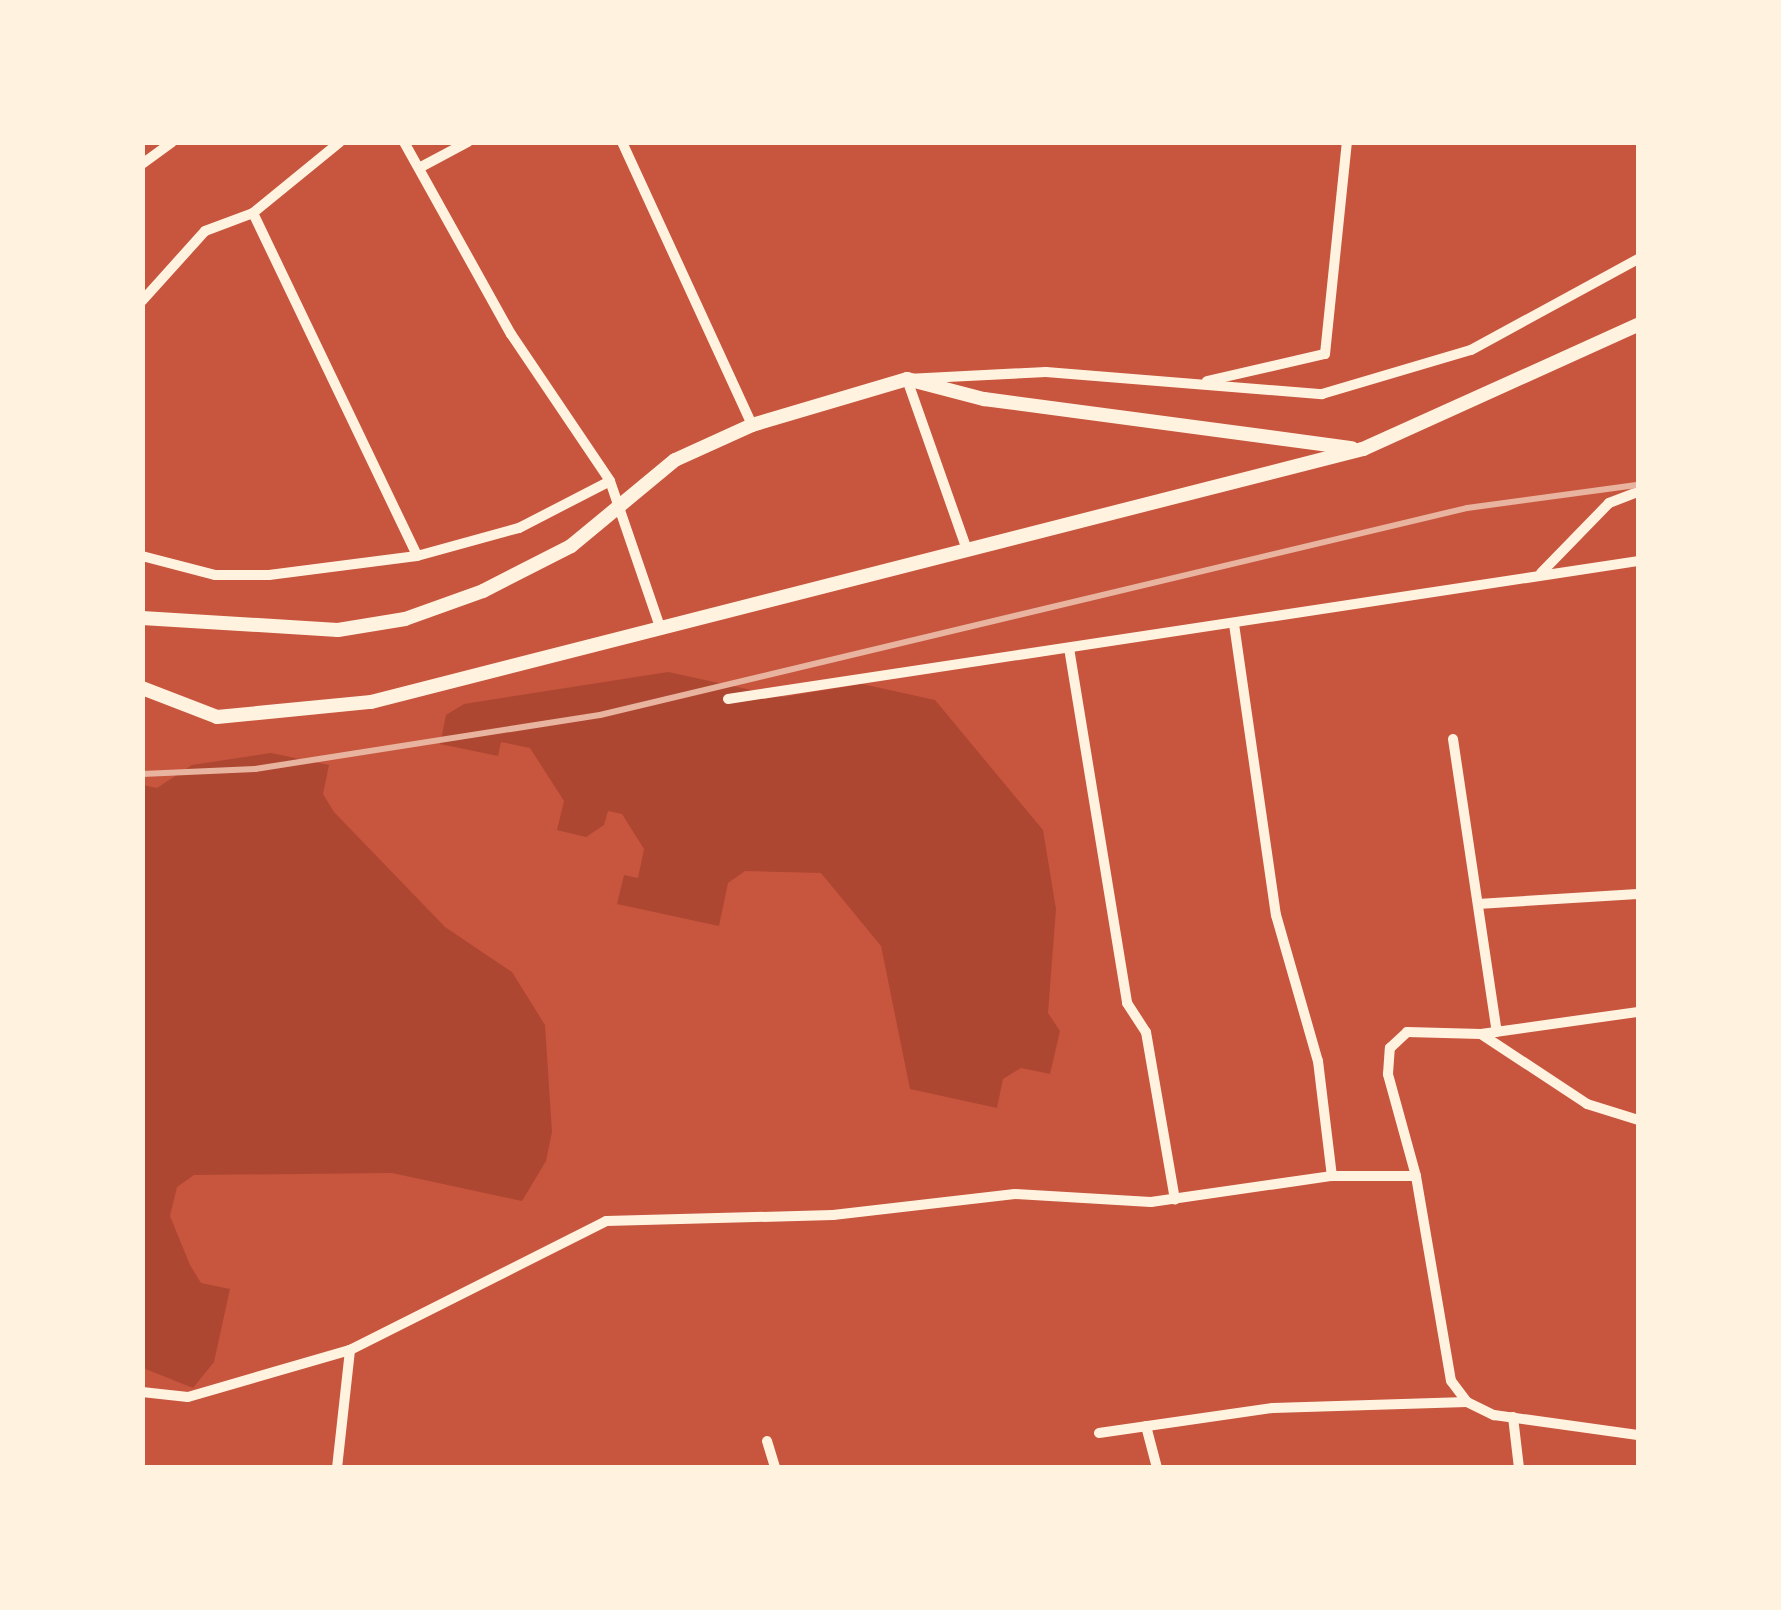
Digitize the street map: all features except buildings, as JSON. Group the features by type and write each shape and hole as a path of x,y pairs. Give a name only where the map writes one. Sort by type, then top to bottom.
{"main road":[{"path":"142,688 218,717 371,702 966,547 1363,449 1638,325"},
{"path":"142,618 338,630 405,619 484,590 571,546 675,460 752,425 907,379 984,399 1363,449"}],"street":[{"path":"142,164 172,142"},
{"path":"142,301 206,231 253,213 340,142"},
{"path":"404,142 511,334 610,481 660,627"},
{"path":"419,168 468,142"},
{"path":"622,142 752,425"},
{"path":"1194,384 1326,354 1348,142"},
{"path":"253,213 417,556"},
{"path":"966,547 907,379 1046,372 1322,394 1470,350 1638,259"},
{"path":"142,556 214,574 269,575 417,556 519,528 610,481"},
{"path":"1540,574 1609,502 1638,492"},
{"path":"728,699 1638,562"},
{"path":"1234,624 1276,915 1318,1060 1332,1176"},
{"path":"1070,648 1124,984 1146,1032 1175,1200"},
{"path":"1453,739 1497,1032"},
{"path":"1478,904 1638,894"},
{"path":"1467,1402 1451,1380 1416,1176 1388,1074 1390,1048 1407,1032 1481,1034 1638,1012"},
{"path":"1481,1034 1587,1104 1638,1120"},
{"path":"142,1392 188,1397 350,1350 606,1221 833,1215 1015,1194 1175,1200 1332,1176 1416,1176"},
{"path":"337,1468 350,1350"},
{"path":"1099,1433 1273,1408 1467,1402 1513,1417 1638,1435"},
{"path":"1513,1417 1519,1468"},
{"path":"1146,1426 1156,1468"},
{"path":"767,1442 775,1468"}],"shaded area":[{"path":"668,672 783,697 862,684 935,700 1043,830 1056,909 1048,1013 1060,1031 1050,1074 1021,1068 1003,1079 997,1108 910,1089 881,946 821,873 745,871 728,883 719,926 617,904 624,875 638,878 644,849 622,814 608,811 604,825 586,837 557,830 564,801 530,748 501,742 498,756 440,744 446,715 464,704"},
{"path":"271,753 329,765 323,794 334,812 445,927 512,972 545,1025 552,1132 546,1161 522,1201 392,1173 194,1175 177,1187 170,1216 190,1265 201,1283 230,1289 214,1362 193,1388 143,1368 143,785 157,788 192,765"}],"railway":[{"path":"142,774 255,769 600,715 1467,508 1638,485"}]}
